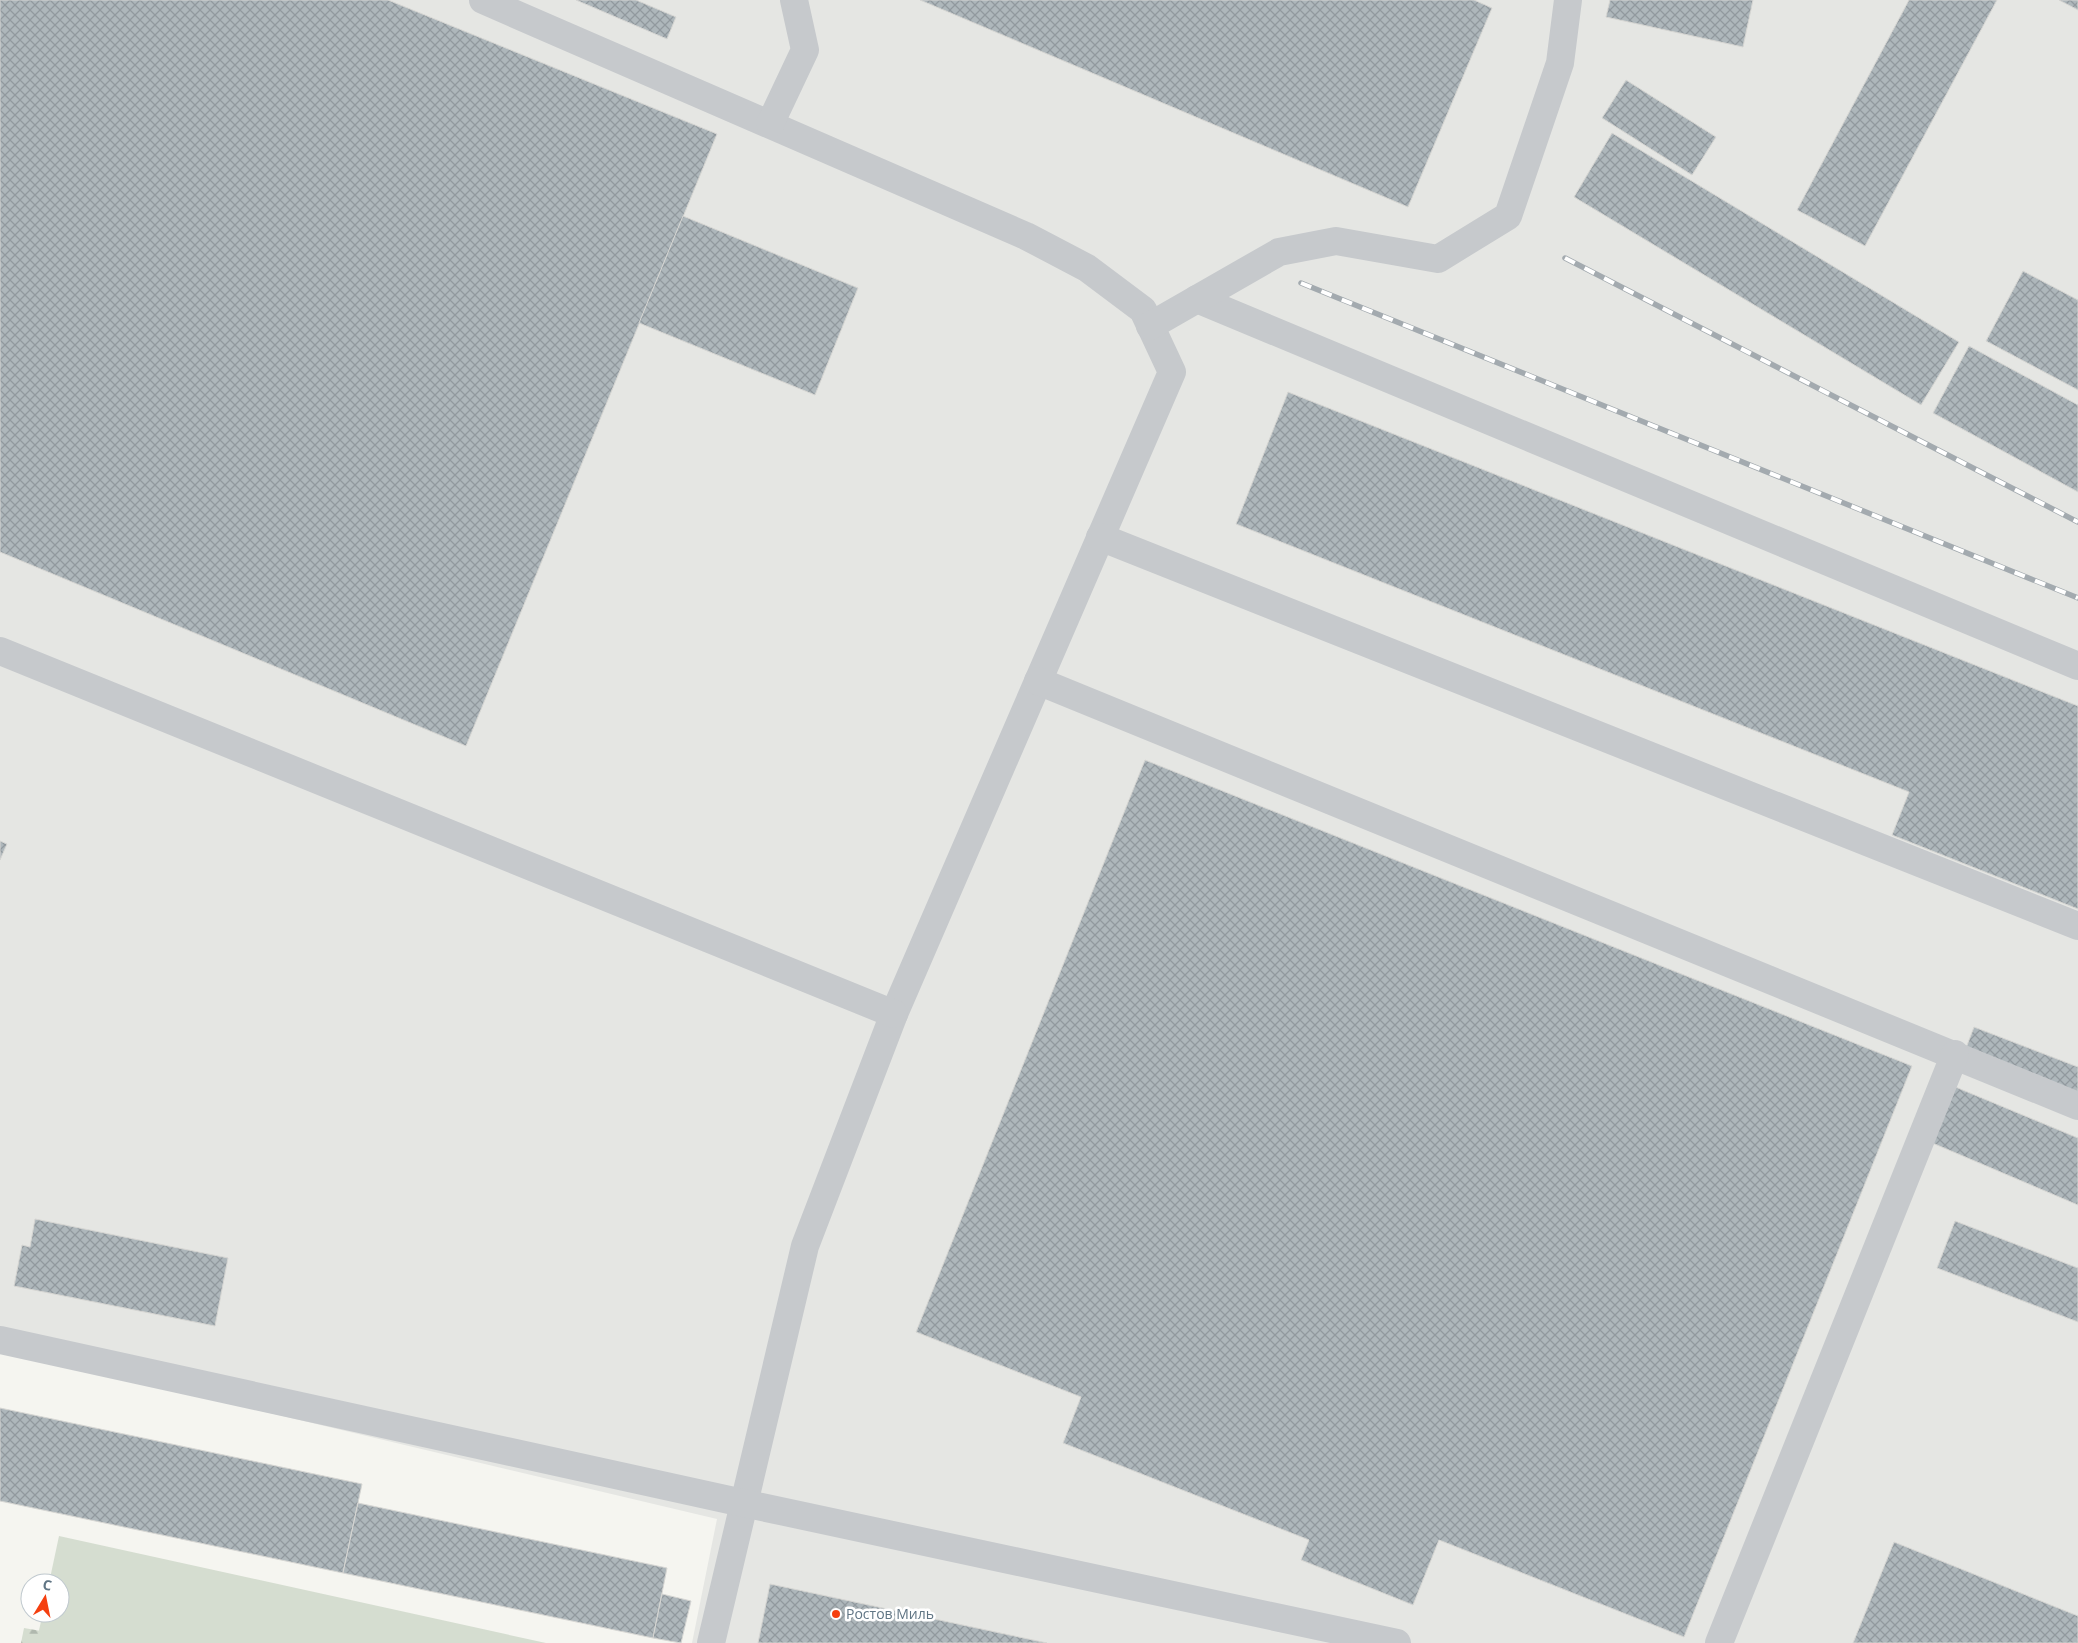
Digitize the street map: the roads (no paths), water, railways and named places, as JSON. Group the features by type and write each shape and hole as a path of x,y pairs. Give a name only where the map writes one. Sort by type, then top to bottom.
{"lane":[{"path":"484,0 1026,236 1086,268 1143,310 1172,372 894,1014 805,1246 711,1643"},
{"path":"770,124 805,50 794,0"},
{"path":"1150,326 1279,252 1336,240 1438,259 1508,216 1560,63 1568,0"},
{"path":"1197,299 2078,666"},
{"path":"1100,537 2078,926"},
{"path":"0,651 894,1014"},
{"path":"1038,681 1955,1054 2078,1106"},
{"path":"1719,1643 1955,1054"},
{"path":"0,1340 743,1503 1397,1643"}],"railway":[{"path":"1565,258 2078,522"},
{"path":"1301,283 2078,598"}],"place":[{"name":"Ростов Миль","path":"836,1614"}]}
